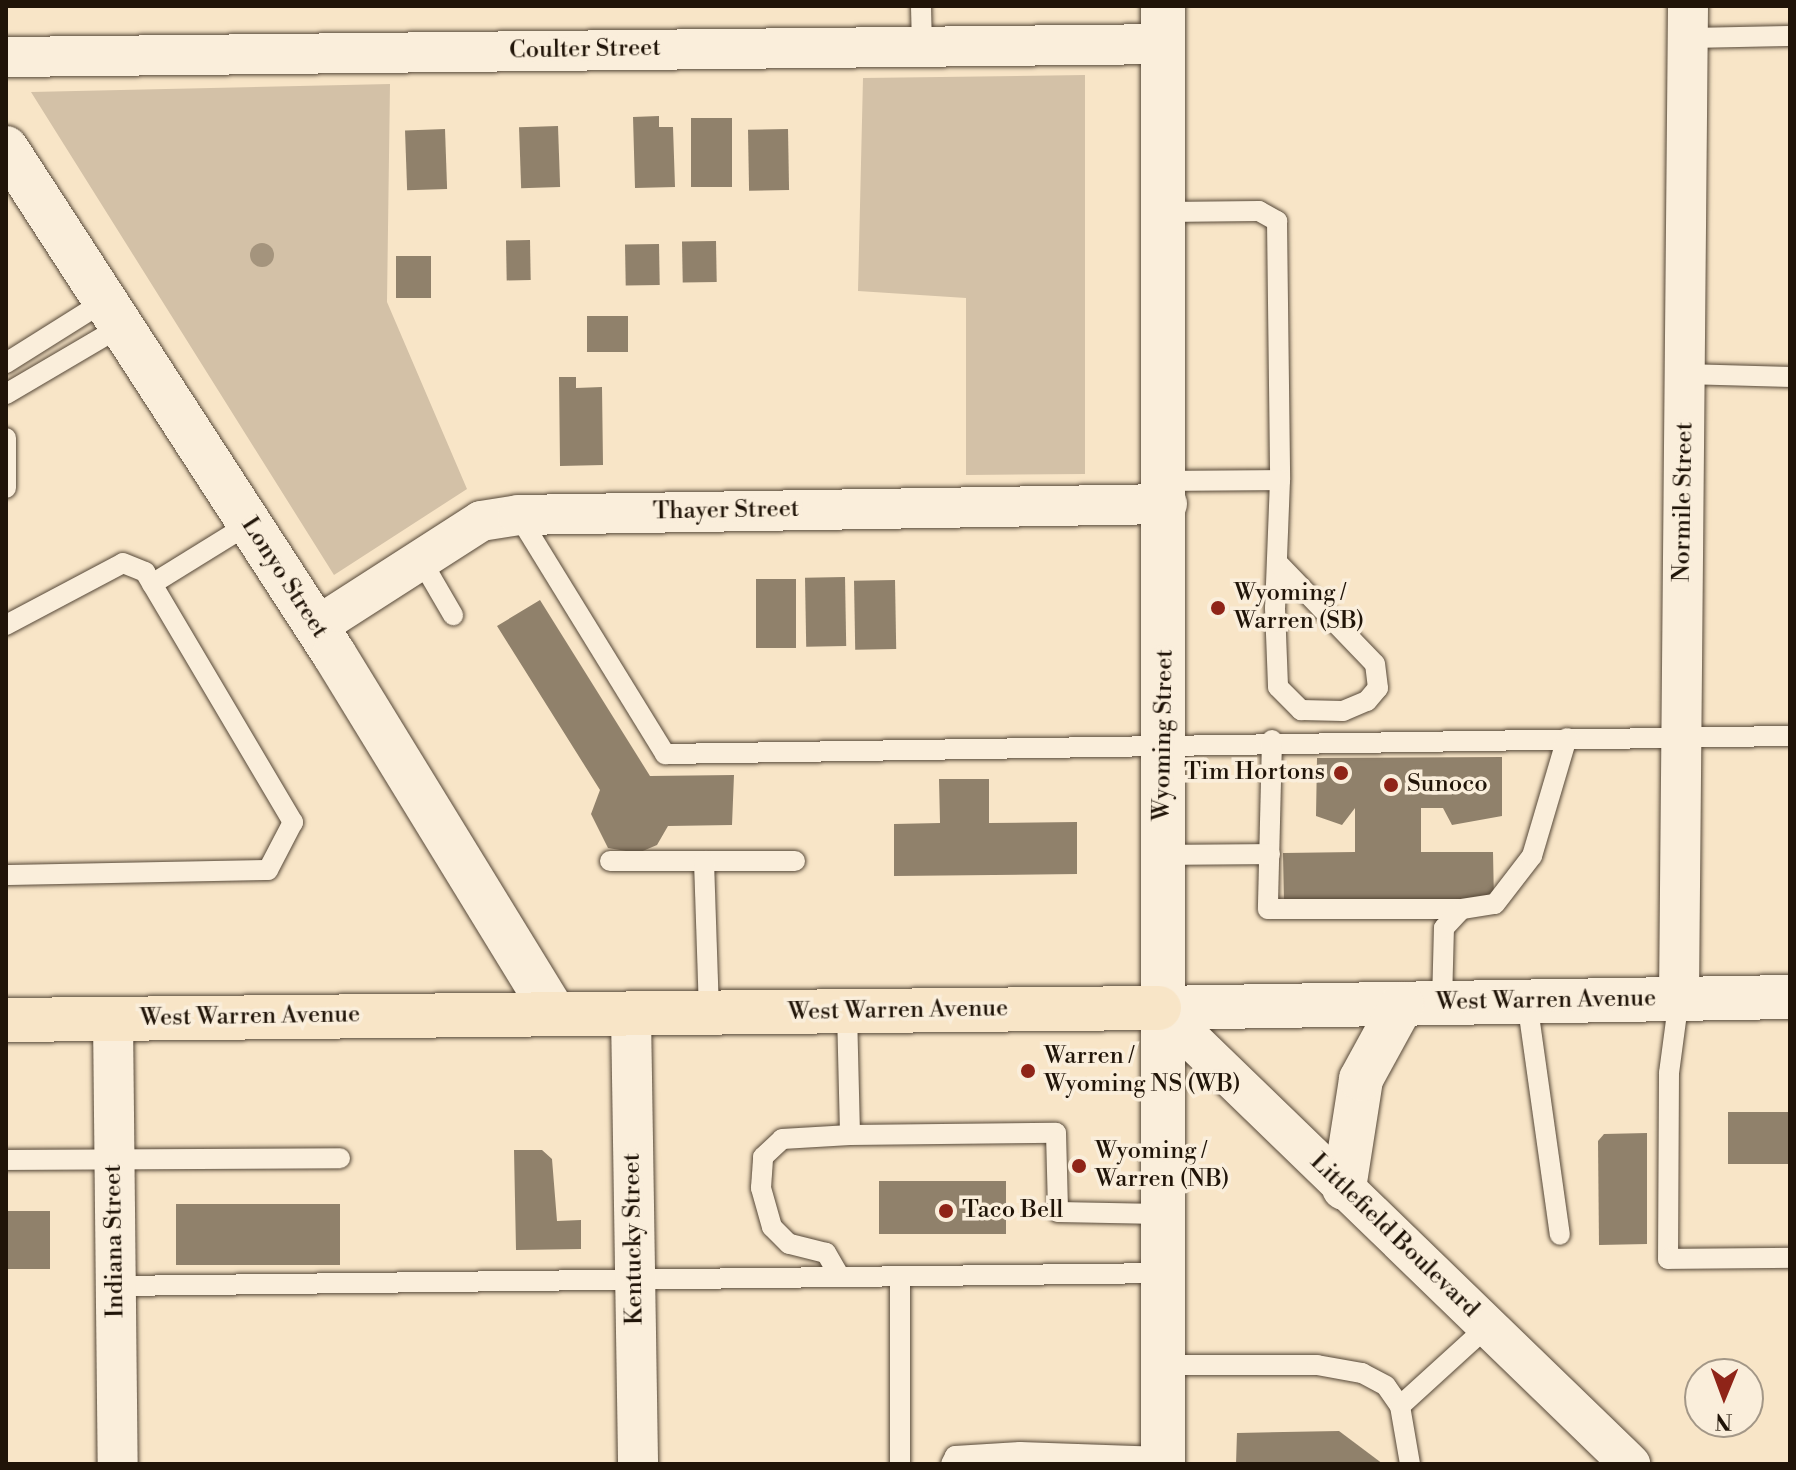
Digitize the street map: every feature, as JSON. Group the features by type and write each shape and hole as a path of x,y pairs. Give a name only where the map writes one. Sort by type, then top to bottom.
{"main road":[{"name":"West Warren Avenue","path":"6,1020 1159,1008"}],"street":[{"name":"Normile Street","path":"1679,998 1688,22"},
{"name":"Coulter Street","path":"6,57 922,47 1163,25"},
{"name":"Wyoming Street","path":"1163,25 1167,492 1159,1008 1163,1460"},
{"name":"Lonyo Street","path":"6,148 316,627 554,1013"},
{"name":"Thayer Street","path":"316,627 481,521 518,515 1167,492"},
{"name":"West Warren Avenue","path":"1159,1008 1790,997"},
{"path":"1344,1188 1361,1079 1422,1003"},
{"name":"Littlefield Boulevard","path":"1159,1008 1630,1464"},
{"name":"Kentucky Street","path":"631,1014 638,1464"},
{"name":"Indiana Street","path":"113,1019 118,1464"}],"lane":[{"path":"921,6 922,47"},
{"path":"1688,22 1790,36"},
{"path":"1165,212 1259,211 1277,221 1280,480 1277,562 1278,687 1301,710 1343,711 1367,701 1378,688 1375,664 1277,562"},
{"path":"6,363 114,313"},
{"path":"6,394 114,313"},
{"path":"1685,374 1790,377"},
{"path":"6,438 6,488"},
{"path":"1167,492 1280,480"},
{"path":"518,515 665,754 1164,741 1790,736"},
{"path":"152,584 249,524"},
{"path":"421,560 453,615"},
{"path":"6,625 123,563 145,572 293,822 268,870 6,875"},
{"path":"1272,740 1268,909 1462,909 1495,904 1532,856 1567,738"},
{"path":"1162,855 1270,854"},
{"path":"610,861 795,861"},
{"path":"704,861 709,1014"},
{"path":"1422,1003 1444,928 1462,909"},
{"path":"1679,998 1669,1073 1668,1259 1790,1258"},
{"path":"1527,1001 1560,1235"},
{"path":"847,1011 850,1135"},
{"path":"840,1277 826,1253 789,1244 772,1227 761,1188 763,1157 782,1139 850,1135 1056,1133 1058,1212 1161,1214"},
{"path":"6,1160 340,1158"},
{"path":"116,1286 1162,1273"},
{"path":"900,1276 900,1464"},
{"path":"1400,1406 1488,1326"},
{"path":"1162,1365 1327,1366 1374,1380 1400,1406 1410,1464"},
{"path":"953,1460 1163,1460"}],"shaded area":[{"path":"1085,75 1085,474 966,475 966,298 858,291 863,78"},
{"path":"390,84 387,302 467,489 334,575 31,92"}],"building":[{"path":"659,116 659,127 673,127 675,187 635,188 633,117"},
{"path":"691,118 732,118 732,187 691,187"},
{"path":"558,126 560,187 521,188 519,127"},
{"path":"445,129 447,189 407,190 405,130"},
{"path":"788,129 789,190 749,191 748,130"},
{"path":"506,240 530,240 531,280 507,280"},
{"path":"716,241 717,282 683,283 682,242"},
{"path":"659,244 660,285 626,286 625,245"},
{"path":"396,256 431,256 431,298 396,298"},
{"path":"587,316 628,316 628,352 587,352"},
{"path":"559,377 576,377 576,388 602,387 603,465 560,466"},
{"path":"845,577 846,646 806,647 805,578"},
{"path":"756,579 796,579 796,648 756,648"},
{"path":"895,580 896,649 855,650 854,581"},
{"path":"540,600 650,776 734,775 732,825 668,826 657,845 638,853 608,848 591,814 600,790 497,626"},
{"path":"1502,757 1502,816 1452,825 1443,808 1421,808 1421,852 1493,852 1494,902 1284,903 1283,853 1355,852 1355,808 1342,825 1316,816 1317,758"},
{"path":"939,779 989,779 989,823 1077,822 1077,874 894,876 894,824 940,823"},
{"path":"1728,1112 1790,1112 1790,1164 1728,1164"},
{"path":"1647,1133 1647,1244 1599,1245 1598,1141 1604,1134"},
{"path":"514,1150 542,1150 552,1159 557,1221 581,1220 581,1249 516,1250"},
{"path":"879,1181 1006,1181 1006,1234 879,1234"},
{"path":"176,1204 340,1204 340,1265 176,1265"},
{"path":"7,1211 50,1211 50,1269 7,1269"},
{"path":"1339,1431 1383,1464 1236,1464 1237,1433"}],"place":[{"name":"Wyoming / Warren (SB)","path":"1218,608"},
{"name":"Tim Hortons","path":"1341,773"},
{"name":"Sunoco","path":"1391,785"},
{"name":"Warren / Wyoming NS (WB)","path":"1028,1071"},
{"name":"Wyoming / Warren (NB)","path":"1079,1166"},
{"name":"Taco Bell","path":"946,1211"}]}
